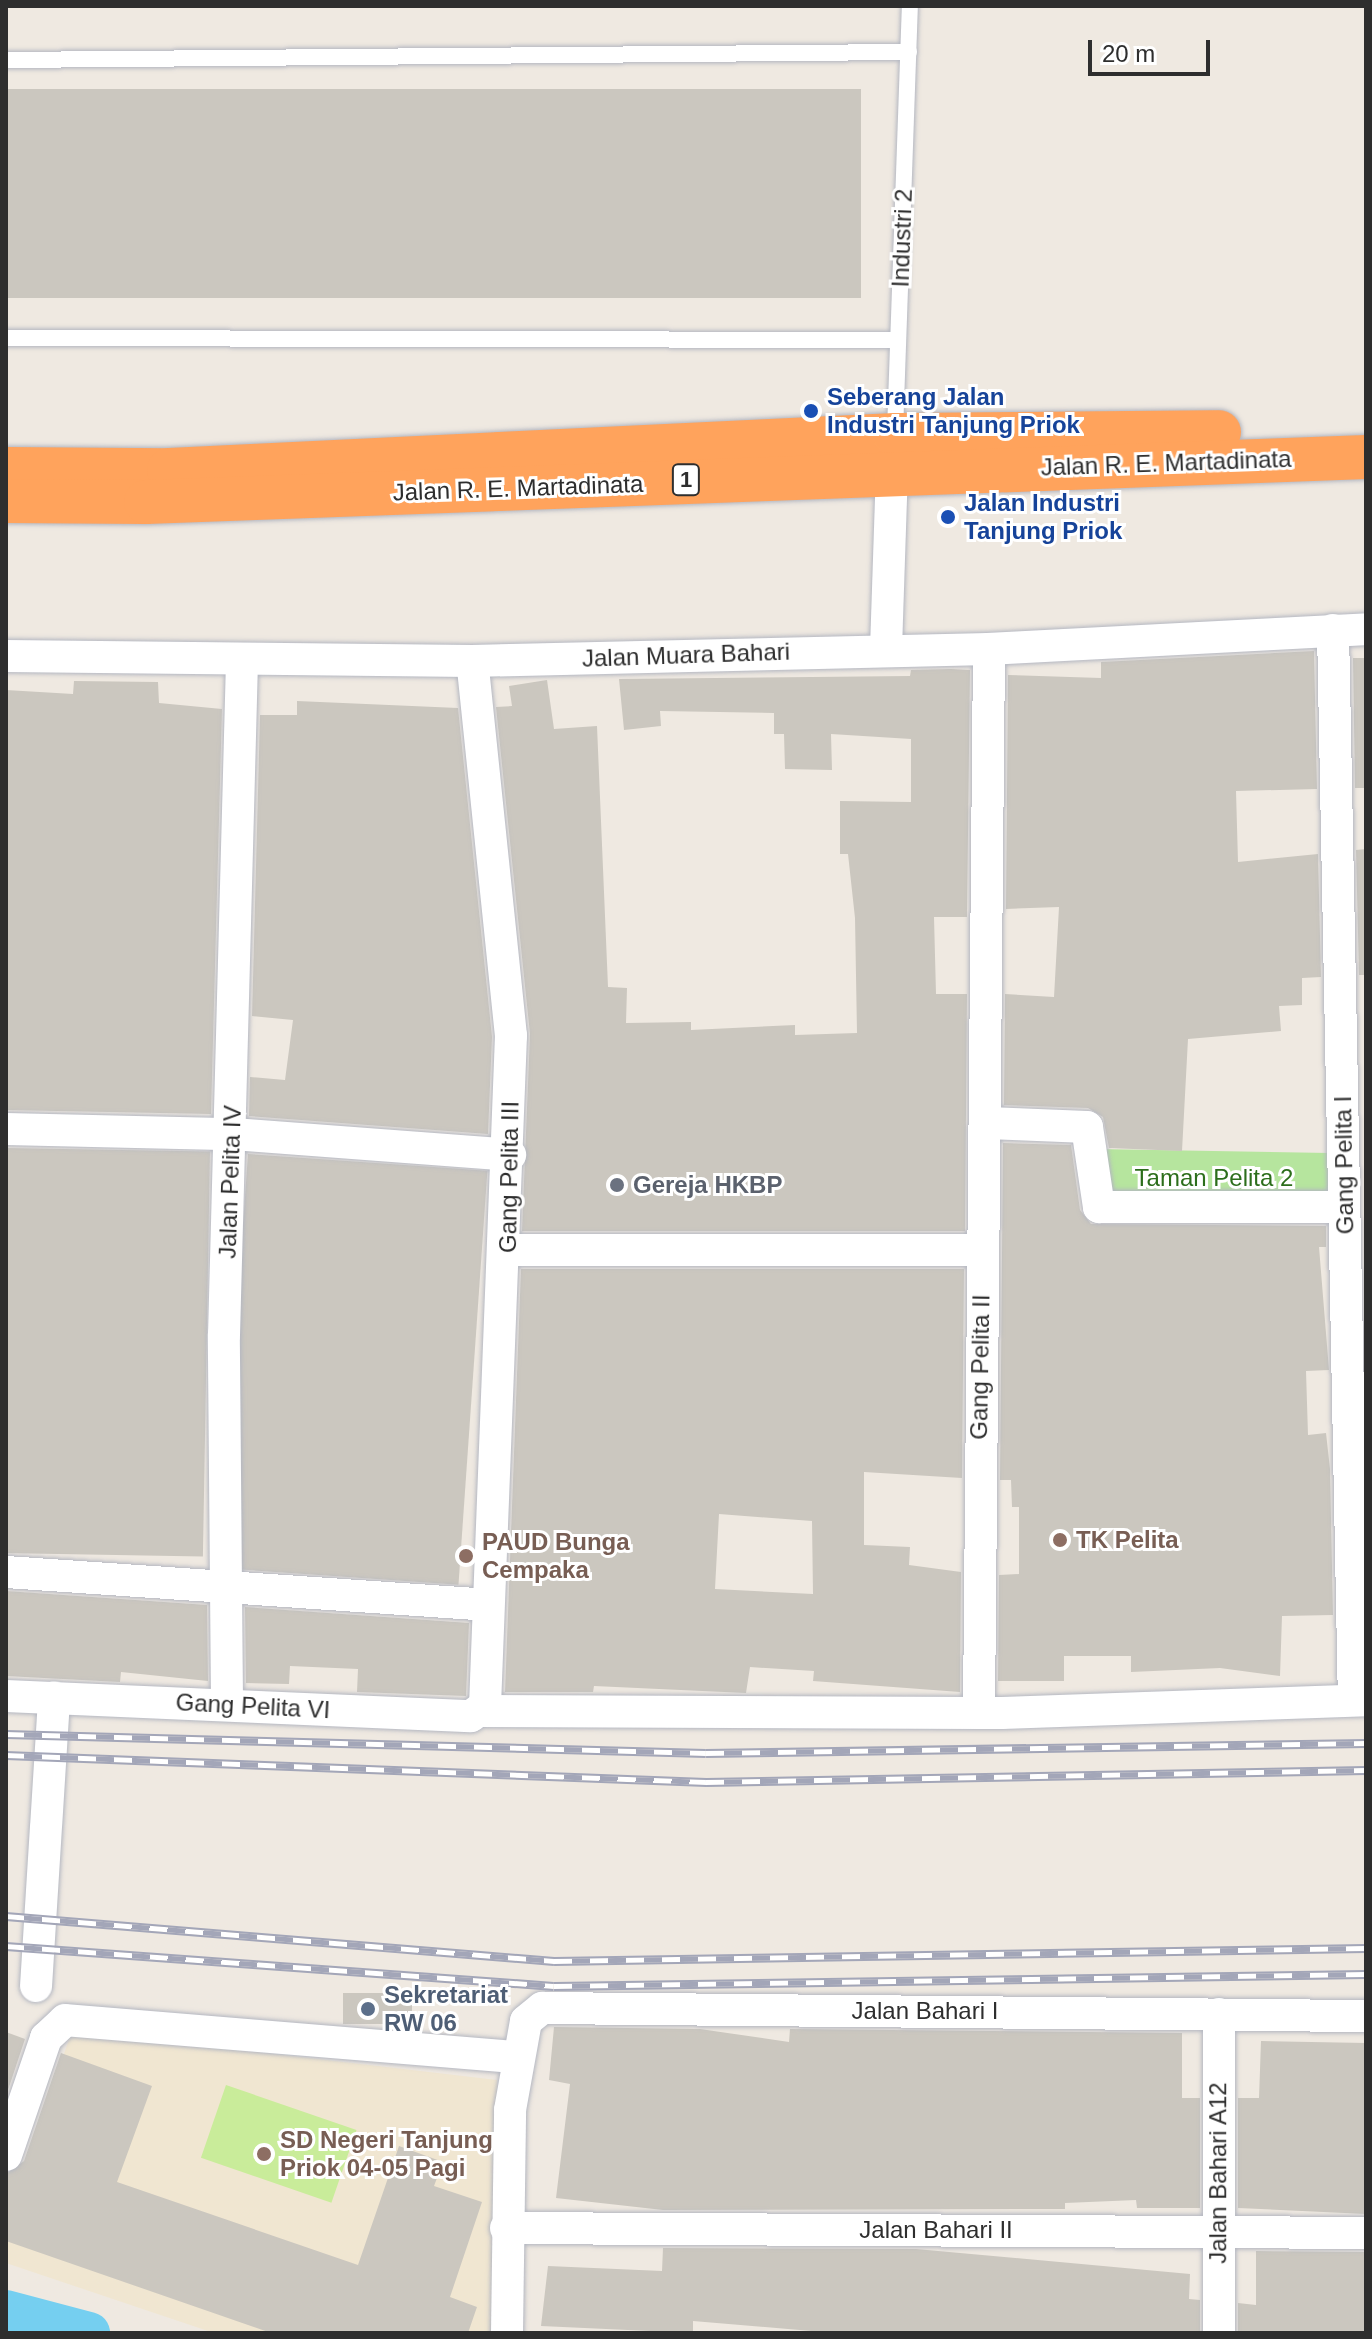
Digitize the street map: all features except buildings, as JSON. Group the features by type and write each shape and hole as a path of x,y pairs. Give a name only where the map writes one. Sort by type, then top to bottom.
{"highway":[{"name":"Jalan R. E. Martadinata","path":"6,501 146,502 893,453 1366,429"},
{"name":"Jalan R. E. Martadinata","path":"6,469 169,470 893,453 1366,457"}],"street":[{"path":"886,649 893,453"},
{"name":"Jalan Muara Bahari","path":"6,656 242,662 472,661 989,649 1366,629"},
{"name":"Gang Pelita I","path":"1333,630 1344,1207 1360,1700"},
{"name":"Gang Pelita II","path":"979,1710 981,1250 988,1123 989,649"},
{"name":"Gang Pelita III","path":"472,661 497,845 511,1036 508,1250 484,1703"},
{"name":"Jalan Pelita IV","path":"227,1702 225,1590 242,662"},
{"path":"988,1123 1087,1127 1099,1207 1344,1207"},
{"path":"6,1129 233,1134 510,1155"},
{"path":"508,1250 981,1250"},
{"path":"6,1572 225,1590 487,1605"},
{"name":"Gang Pelita VI","path":"6,1696 227,1702 979,1710"},
{"path":"6,2155 53,2026 46,1993 21,1985 54,1698"},
{"path":"979,1710 1360,1700"},
{"name":"Jalan Bahari I","path":"507,2333 506,2228 516,2057 526,2021 542,2008 1366,2016"},
{"name":"Jalan Bahari A12","path":"1219,2014 1219,2333"},
{"path":"53,2026 110,2022 516,2057"},
{"name":"Jalan Bahari II","path":"506,2228 1366,2233"}],"lane":[{"name":"Industri 2","path":"893,453 910,6"},
{"path":"6,60 909,52"},
{"path":"6,338 898,340"}],"shaded area":[{"name":"SD Negeri Tanjung Priok 04-05 Pagi","path":"72,2030 497,2080 498,2333 214,2333 6,2263 6,2228"}],"green space":[{"name":"Taman Pelita 2","path":"1096,1149 1330,1153 1329,1203 1095,1199"},
{"path":"226,2085 356,2130 331,2203 201,2158"}],"waterway":[{"path":"6,2311 89,2333"}],"railway":[{"path":"6,1734 706,1753 1366,1743"},
{"path":"6,1755 706,1782 1366,1770"},
{"path":"6,1916 554,1961 1366,1948"},
{"path":"6,1946 554,1986 1366,1974"}],"place":[{"name":"Seberang Jalan Industri Tanjung Priok","path":"811,411"},
{"name":"Jalan Industri Tanjung Priok","path":"948,517"},
{"name":"Gereja HKBP","path":"617,1185"},
{"name":"TK Pelita","path":"1060,1540"},
{"name":"PAUD Bunga Cempaka","path":"466,1556"},
{"name":"Sekretariat RW 06","path":"368,2009"},
{"name":"SD Negeri Tanjung Priok 04-05 Pagi","path":"264,2154"}]}
